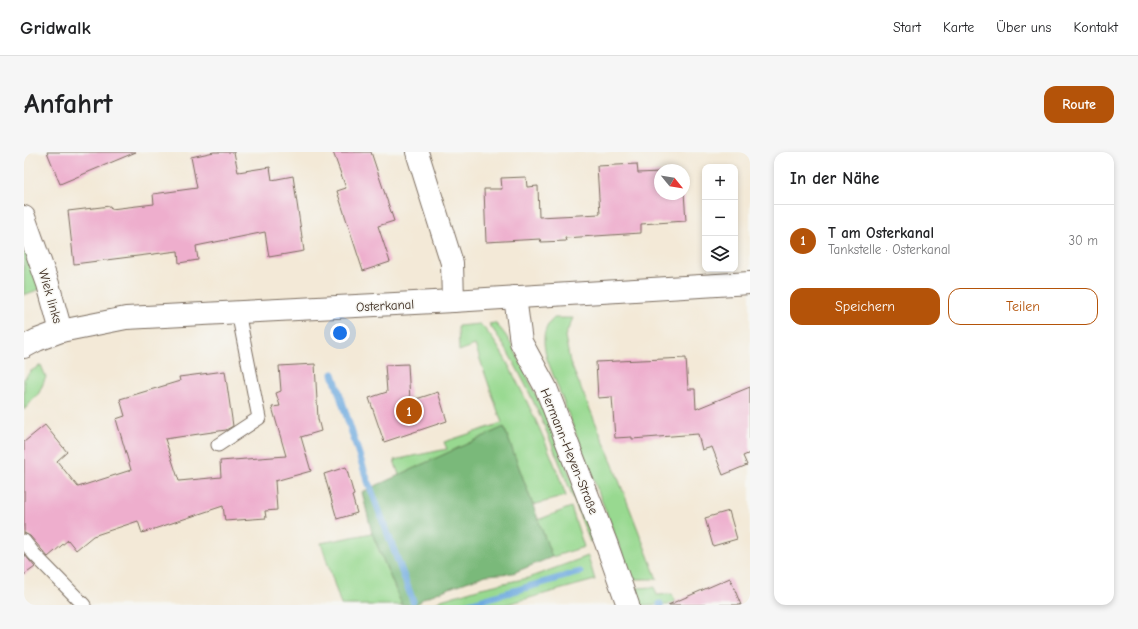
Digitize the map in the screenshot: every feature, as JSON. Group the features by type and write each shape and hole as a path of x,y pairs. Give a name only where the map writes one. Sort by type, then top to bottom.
{"main road":[{"path":"417,152 452,263 453,301"},
{"name":"Wiek links","path":"24,217 48,284 60,331"},
{"name":"Osterkanal","path":"24,347 60,331 126,318 453,301 750,282"},
{"name":"Hermann-Heyen-Straße","path":"515,297 521,342 546,388 628,605"}],"lane":[{"path":"218,444 259,418 238,312"},
{"path":"24,541 34,554 84,605"}],"green space":[{"path":"24,229 43,288 24,295"},
{"path":"554,318 573,318 565,336 570,362 608,452 657,579 632,579 547,359 544,337 547,327"},
{"path":"495,323 512,346 535,392 595,539 590,542 529,392 500,340 489,324"},
{"path":"480,324 502,353 526,399 550,454 566,496 533,505 504,427 399,475 394,460 447,449 444,442 502,423 475,345 459,351 458,326"},
{"path":"41,365 46,377 39,393 24,410 24,379 31,371"},
{"path":"504,427 552,557 513,573 486,575 424,598 416,605 402,605 372,533 362,492"},
{"path":"571,507 584,547 552,557 538,520"},
{"path":"372,533 402,605 341,605 321,543"},
{"path":"588,556 595,580 504,605 433,605 441,600 481,588 528,578"},
{"path":"654,587 657,595 672,594 677,605 641,605 635,588"}],"building":[{"path":"47,152 136,152 60,184"},
{"path":"214,152 234,152 238,172 270,167 272,180 293,176 304,251 269,257 265,232 196,246 198,260 179,263 178,251 74,264 68,211 110,206 111,209 154,204 153,194 197,188 191,157"},
{"path":"333,152 371,152 394,221 378,226 390,262 363,271 337,191 346,188"},
{"path":"637,164 638,173 654,172 654,200 685,200 686,221 641,224 641,233 565,238 566,241 541,242 540,239 486,242 484,189 502,189 501,178 526,177 527,187 538,186 539,217 600,214 597,166"},
{"path":"686,358 688,389 695,389 696,409 750,387 750,453 743,456 747,465 723,475 712,447 702,450 698,434 632,439 632,437 615,438 612,397 598,398 596,362"},
{"path":"315,364 318,419 321,431 301,437 311,471 275,481 277,510 265,511 266,518 225,521 223,506 142,533 138,521 93,536 76,550 68,540 48,557 30,536 24,533 24,442 45,425 67,452 57,461 78,487 131,470 116,419 125,416 120,399 180,381 179,377 225,371 233,426 226,430 165,439 179,481 221,477 220,461 286,456 272,407 280,406 276,393 281,391 279,366"},
{"path":"408,364 410,401 438,392 447,421 384,442 369,398 387,392 385,365"},
{"path":"346,467 354,495 352,496 357,513 337,519 324,474"},
{"path":"729,511 737,539 713,546 705,518"},
{"path":"24,554 35,567 24,575"},
{"path":"730,578 741,605 668,605"}],"waterway":[{"path":"333,374 366,476 413,601"},
{"path":"465,605 580,572"}],"place":[{"name":"T am Osterkanal","path":"409,411"}]}
